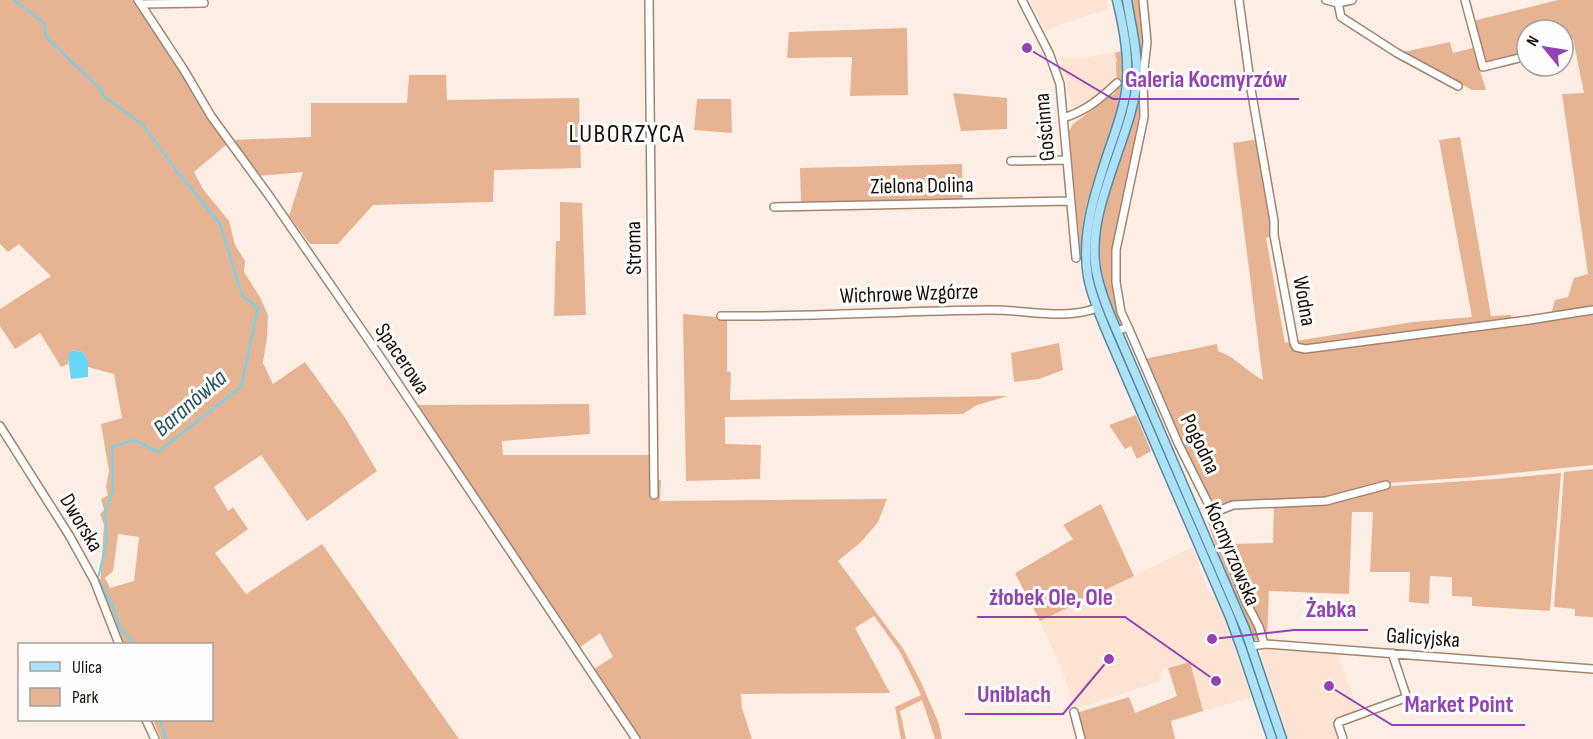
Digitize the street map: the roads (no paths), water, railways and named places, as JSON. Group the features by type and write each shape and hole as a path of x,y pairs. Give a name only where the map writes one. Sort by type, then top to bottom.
{"main road":[{"path":"1117,0 1126,47 1128,71 1126,92 1094,197 1086,238 1088,278 1097,308 1151,422"},
{"path":"1127,0 1137,63 1136,84 1133,105 1101,205 1095,240 1096,268 1105,304 1151,422"},
{"name":"Kocmyrzowska","path":"1151,422 1251,646 1282,739"},
{"name":"Kocmyrzowska","path":"1151,422 1230,617 1272,739"}],"street":[{"name":"Stroma","path":"649,0 654,495"},
{"name":"Gościnna","path":"1022,0 1049,53 1060,84 1076,258"},
{"name":"Pogodna","path":"1143,0 1147,42 1143,77 1144,117 1116,250 1116,282 1121,312 1213,513 1264,644"},
{"name":"Wodna","path":"1239,0 1251,89 1274,221 1274,235 1296,347 1305,349 1593,310"},
{"path":"1326,0 1338,3 1352,0"},
{"path":"1465,0 1483,67 1515,59"},
{"path":"139,2 204,3"},
{"name":"Spacerowa","path":"139,2 211,116 379,355 636,739"},
{"path":"1338,3 1341,17 1397,53 1458,86"},
{"path":"1064,118 1078,114 1117,83"},
{"path":"1011,161 1066,160"},
{"name":"Zielona Dolina","path":"774,207 1071,201"},
{"name":"Wichrowe Wzgórze","path":"721,316 920,310 994,310 1061,314 1097,308"},
{"path":"1117,332 1128,327"},
{"name":"Dworska","path":"0,426 94,580 117,643"},
{"path":"1213,513 1233,505 1326,501 1386,485"},
{"name":"Galicyjska","path":"1251,646 1264,644 1593,669"},
{"path":"1343,739 1339,722 1405,698 1406,695 1392,654"},
{"path":"1074,711 1081,739"},
{"path":"146,721 155,739"}],"water":[{"path":"71,350 83,352 88,361 88,377 71,379 68,358"}],"waterway":[{"name":"Baranówka","path":"14,0 44,23 46,37 102,91 103,96 143,125 220,224 242,295 258,308 241,387 158,452 134,440 112,447 113,491 105,511 107,540 98,578 114,609 121,630 132,643"},
{"name":"Baranówka","path":"160,721 166,739"}],"place":[{"name":"Galeria Kocmyrzów","path":"1027,48"},
{"name":"Żabka","path":"1212,639"},
{"name":"Uniblach","path":"1109,659"},
{"name":"żłobek Ole, Ole","path":"1216,681"},
{"name":"Market Point","path":"1329,686"}],"district":[{"name":"LUBORZYCA","path":"627,134"}]}
